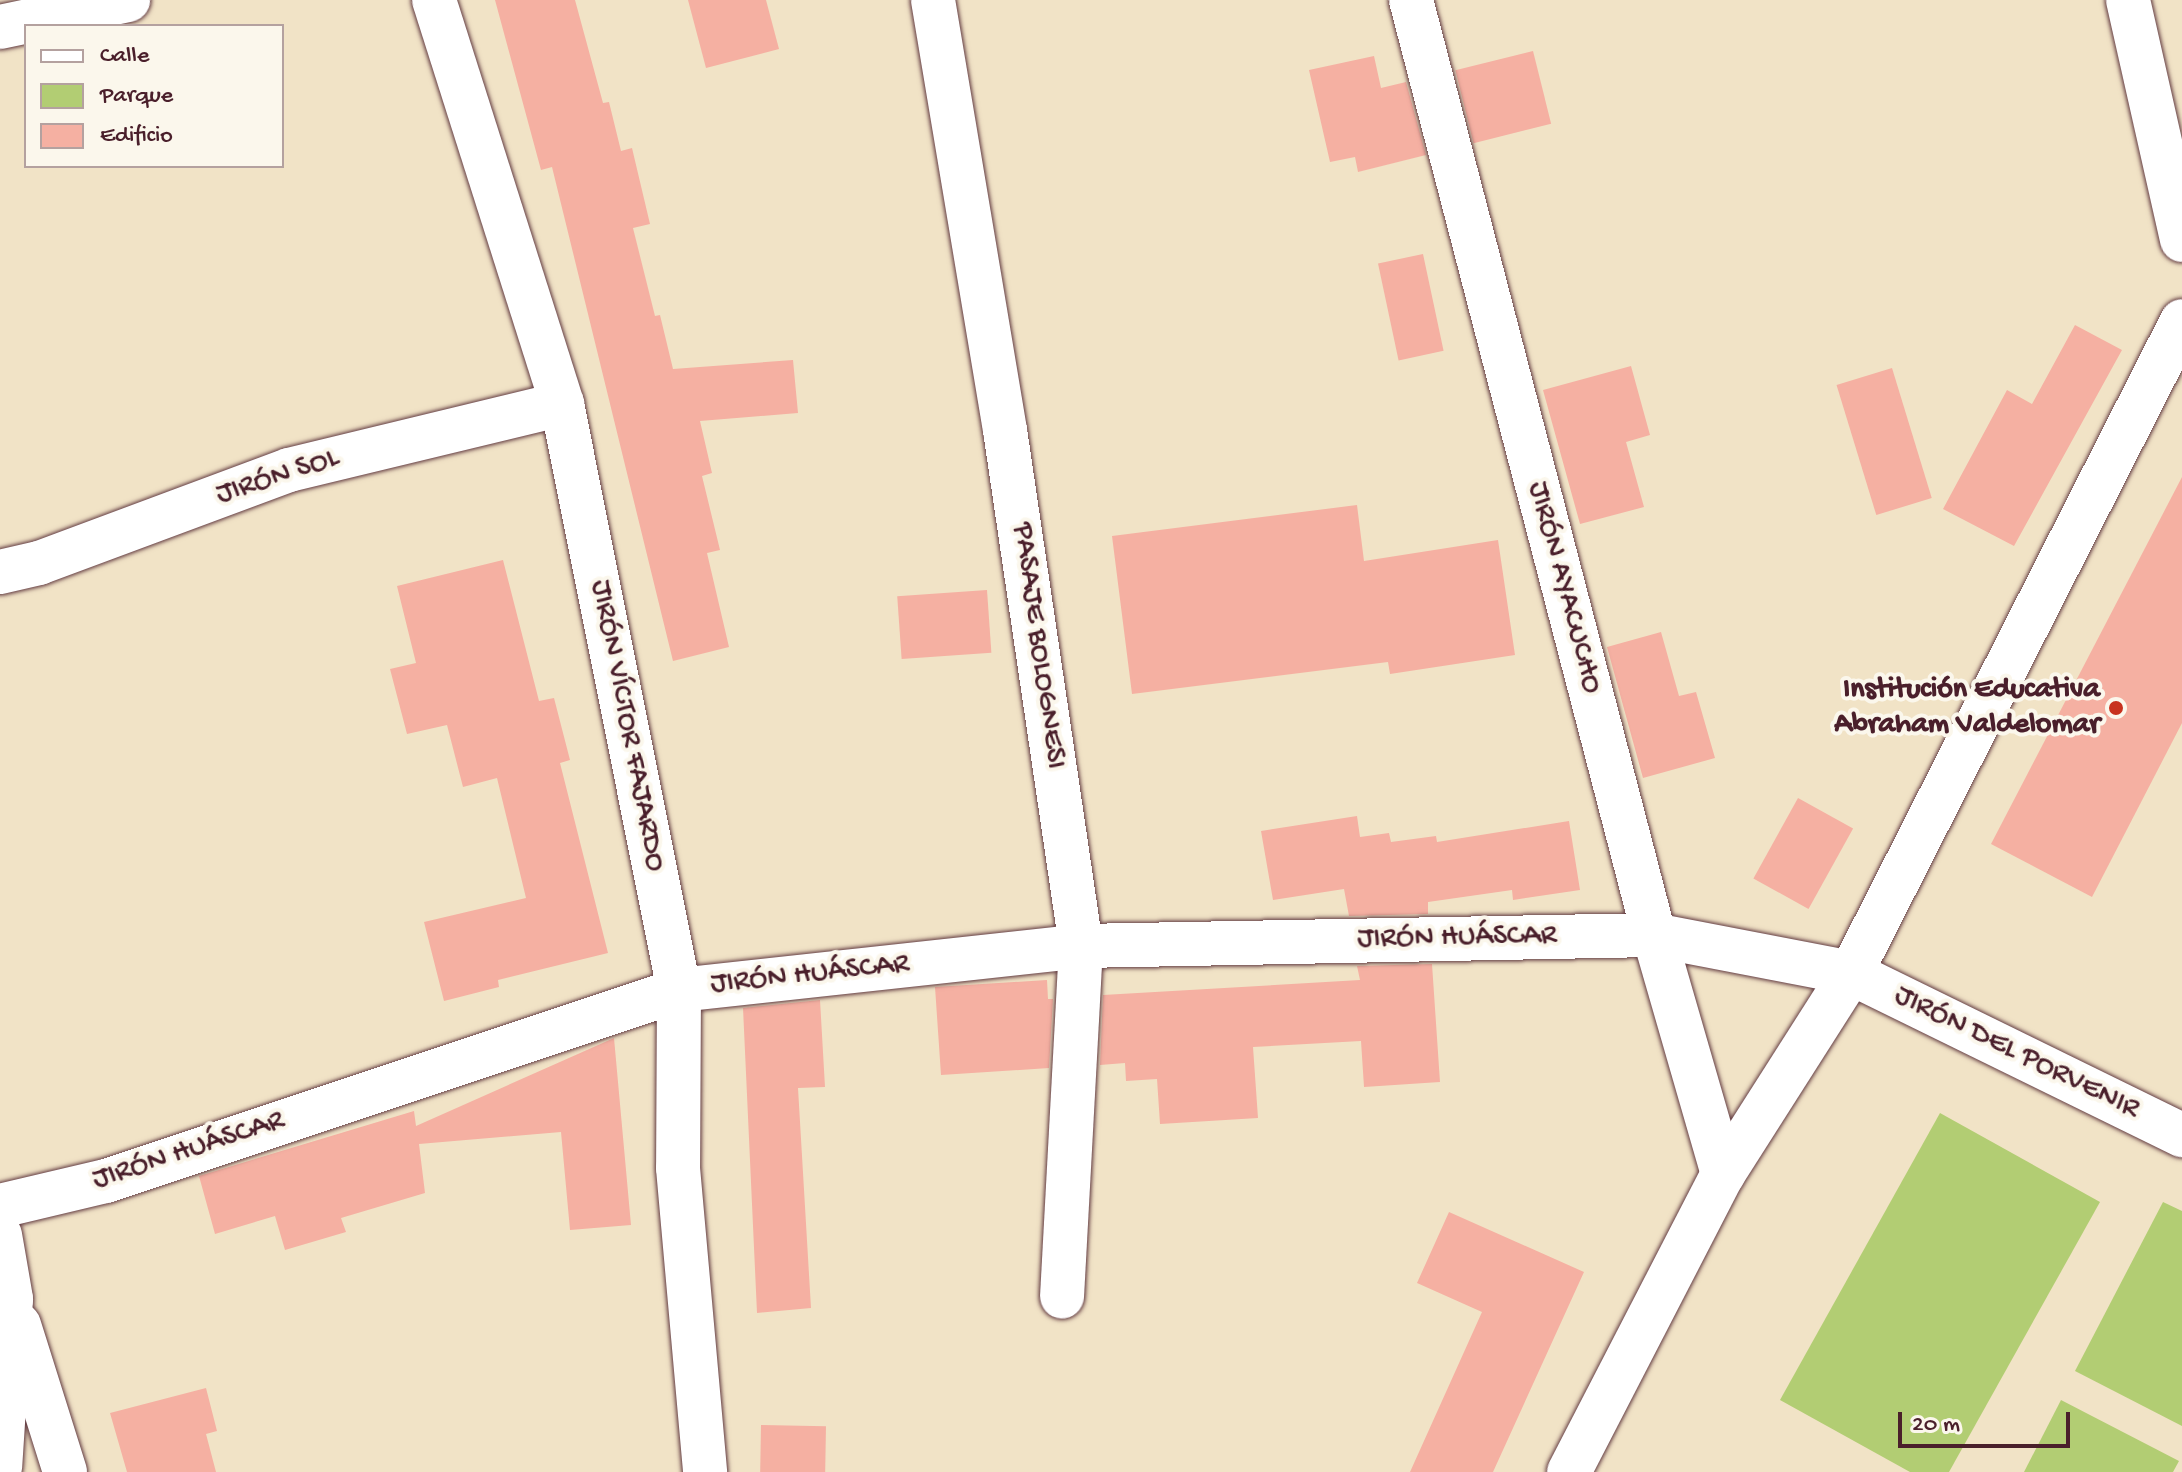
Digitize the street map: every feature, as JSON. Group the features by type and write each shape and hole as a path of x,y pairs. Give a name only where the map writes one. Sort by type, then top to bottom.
{"street":[{"path":"0,27 128,0"},
{"name":"JIRÓN VÍCTOR FAJARDO","path":"434,0 562,404 679,990 678,1168 705,1472"},
{"name":"PASAJE BOLOGNESI","path":"933,0 1005,430 1081,946 1062,1296"},
{"name":"JIRÓN AYACUCHO","path":"1411,0 1654,935 1723,1174"},
{"path":"2128,0 2182,240"},
{"path":"1569,1472 1723,1174 1851,973 2182,321"},
{"name":"JIRÓN SOL","path":"0,572 39,563 289,470 562,404"},
{"name":"JIRÓN HUÁSCAR","path":"0,1206 106,1181 679,990 1081,946 1654,935 1851,973"},
{"name":"JIRÓN DEL PORVENIR","path":"1851,973 2182,1135"},
{"path":"0,1235 11,1299 65,1472"},
{"path":"0,1467 11,1299"}],"green space":[{"path":"1940,1113 2100,1202 1949,1472 1910,1472 1780,1400"},
{"path":"2163,1202 2182,1211 2182,1426 2075,1371"},
{"path":"2061,1400 2179,1461 2173,1472 2024,1472"}],"building":[{"path":"495,0 575,0 603,103 609,102 621,151 632,148 650,224 633,228 655,316 660,315 673,369 793,360 798,413 700,421 712,473 702,476 720,550 707,553 729,647 673,661 552,167 541,170"},
{"path":"688,0 766,0 779,49 706,68"},
{"path":"1533,51 1551,124 1474,143 1455,70"},
{"path":"1374,56 1381,88 1406,82 1426,155 1358,172 1355,157 1330,162 1309,70"},
{"path":"1423,254 1444,351 1399,360 1378,264"},
{"path":"2075,325 2122,350 2014,546 1943,509 2007,390 2032,404"},
{"path":"1631,366 1650,435 1626,442 1644,507 1580,524 1543,390"},
{"path":"1892,368 1932,498 1876,515 1837,385"},
{"path":"2182,477 2182,723 2092,897 1991,844"},
{"path":"1357,505 1364,561 1498,540 1515,655 1390,674 1388,662 1132,694 1112,536"},
{"path":"503,560 539,701 554,698 570,760 560,763 608,953 498,980 499,987 444,1001 424,922 526,898 497,778 463,787 447,725 407,734 390,669 416,663 397,586"},
{"path":"987,590 991,653 902,659 897,596"},
{"path":"1661,632 1679,696 1696,692 1715,758 1643,778 1607,647"},
{"path":"1798,798 1853,829 1808,909 1753,878"},
{"path":"1357,816 1360,837 1389,833 1391,842 1436,836 1437,842 1569,821 1580,890 1513,900 1512,890 1428,902 1428,914 1349,916 1344,889 1273,900 1261,831"},
{"path":"1432,964 1440,1082 1364,1087 1361,1041 1253,1047 1258,1118 1160,1124 1157,1079 1126,1081 1125,1063 1100,1065 1103,995 1360,980 1357,966"},
{"path":"1047,980 1048,999 1053,999 1049,1068 941,1075 935,987"},
{"path":"820,1000 825,1087 798,1088 811,1308 757,1313 743,1008"},
{"path":"614,1038 631,1225 570,1230 561,1132 419,1144 425,1193 341,1218 346,1232 285,1250 275,1216 215,1234 199,1176 414,1111 416,1126"},
{"path":"1449,1212 1584,1272 1493,1472 1410,1472 1482,1312 1417,1283"},
{"path":"206,1388 217,1431 206,1434 216,1472 127,1472 110,1413"},
{"path":"761,1425 826,1426 825,1472 760,1472"}],"place":[{"name":"Institución Educativa Abraham Valdelomar","path":"2116,708"}]}
